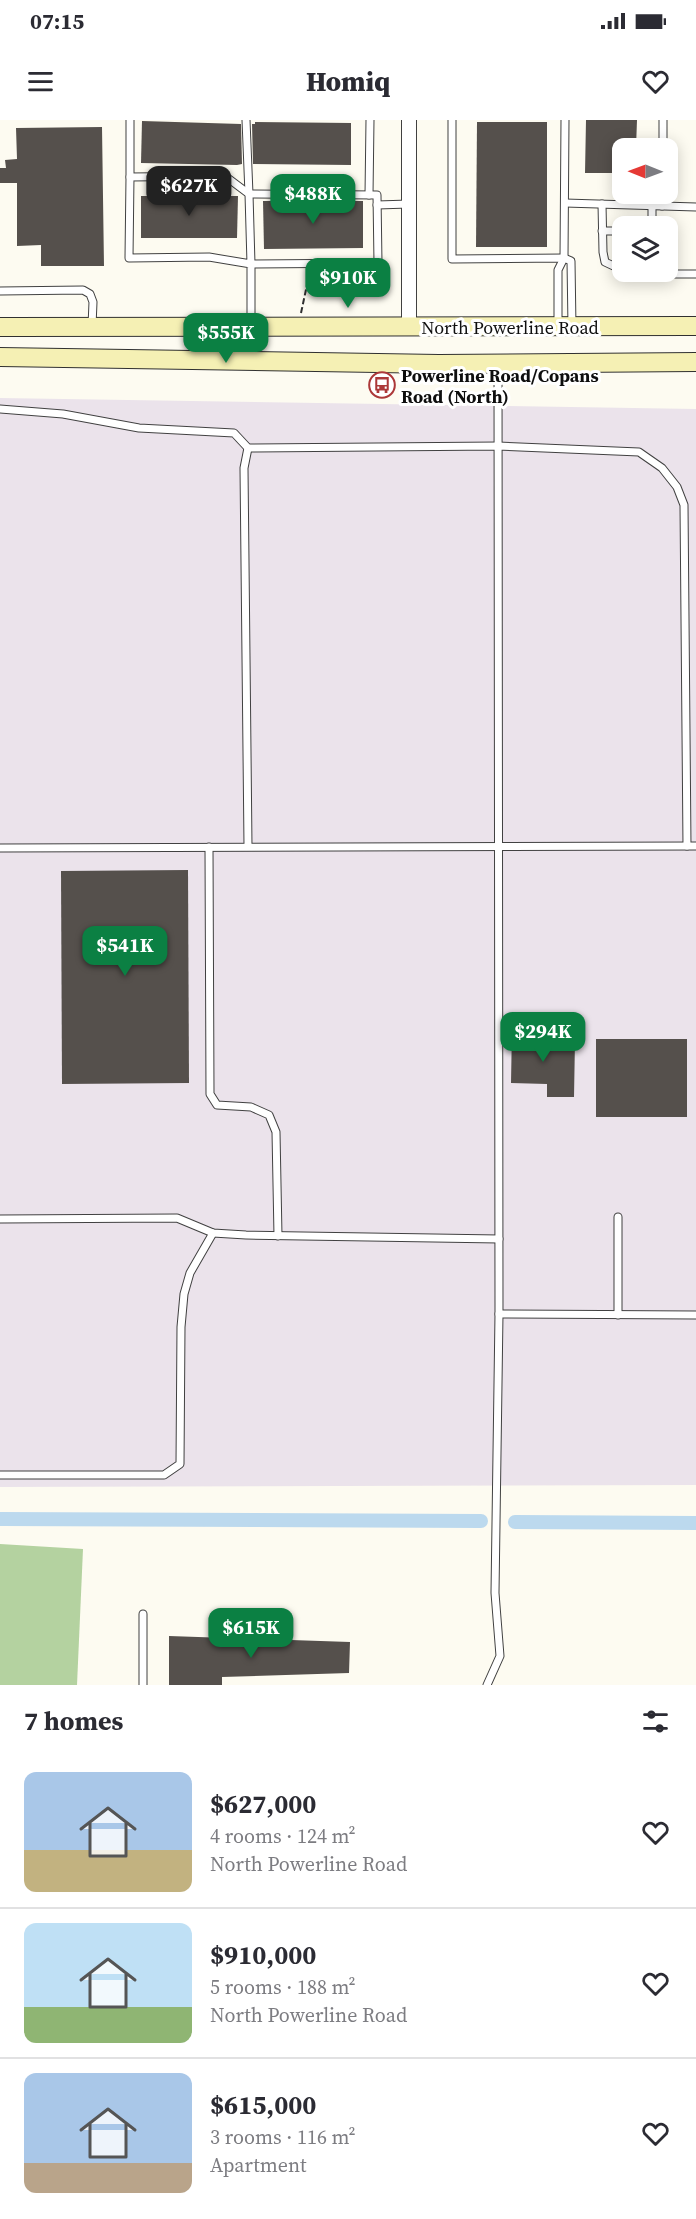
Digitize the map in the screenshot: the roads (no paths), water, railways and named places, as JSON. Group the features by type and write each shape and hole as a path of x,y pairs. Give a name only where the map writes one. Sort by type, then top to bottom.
{"main road":[{"name":"North Powerline Road","path":"0,327 696,326"},
{"path":"177,358 228,344 251,327"},
{"name":"North Powerline Road","path":"0,357 498,364 696,362"}],"street":[{"path":"409,120 409,327"}],"lane":[{"path":"130,120 129,258 209,257 251,264 378,263 377,195 249,194 225,176 130,177"},
{"path":"246,120 251,327"},
{"path":"369,195 370,120"},
{"path":"452,120 452,259 564,258 571,261 565,327"},
{"path":"565,120 564,258 558,270 565,327"},
{"path":"663,120 663,138"},
{"path":"565,203 696,207"},
{"path":"377,205 409,204"},
{"path":"602,204 603,252 605,261 612,265"},
{"path":"651,216 652,206"},
{"path":"602,231 612,231"},
{"path":"678,274 696,274"},
{"path":"0,291 83,290 90,294 93,302 92,327"},
{"path":"488,1685 500,1656 495,1593 499,1314 498,364"},
{"path":"0,409 63,414 140,428 234,433 248,448 498,447 639,452 662,468 677,487 684,505 687,846"},
{"path":"248,448 244,468 248,846"},
{"path":"0,848 696,846"},
{"path":"209,847 210,1094 217,1105 251,1107 269,1115 276,1132 278,1236"},
{"path":"618,1217 618,1315"},
{"path":"0,1219 177,1218 213,1233 499,1239"},
{"path":"0,1475 164,1475 180,1464 181,1327 184,1294 190,1273 213,1233"},
{"path":"499,1314 696,1315"},
{"path":"143,1614 143,1685"}],"waterway":[{"path":"0,1519 481,1521"},
{"path":"515,1522 696,1523"}],"place":[{"name":"Powerline Road/Copans Road (North)","path":"382,385"}]}
